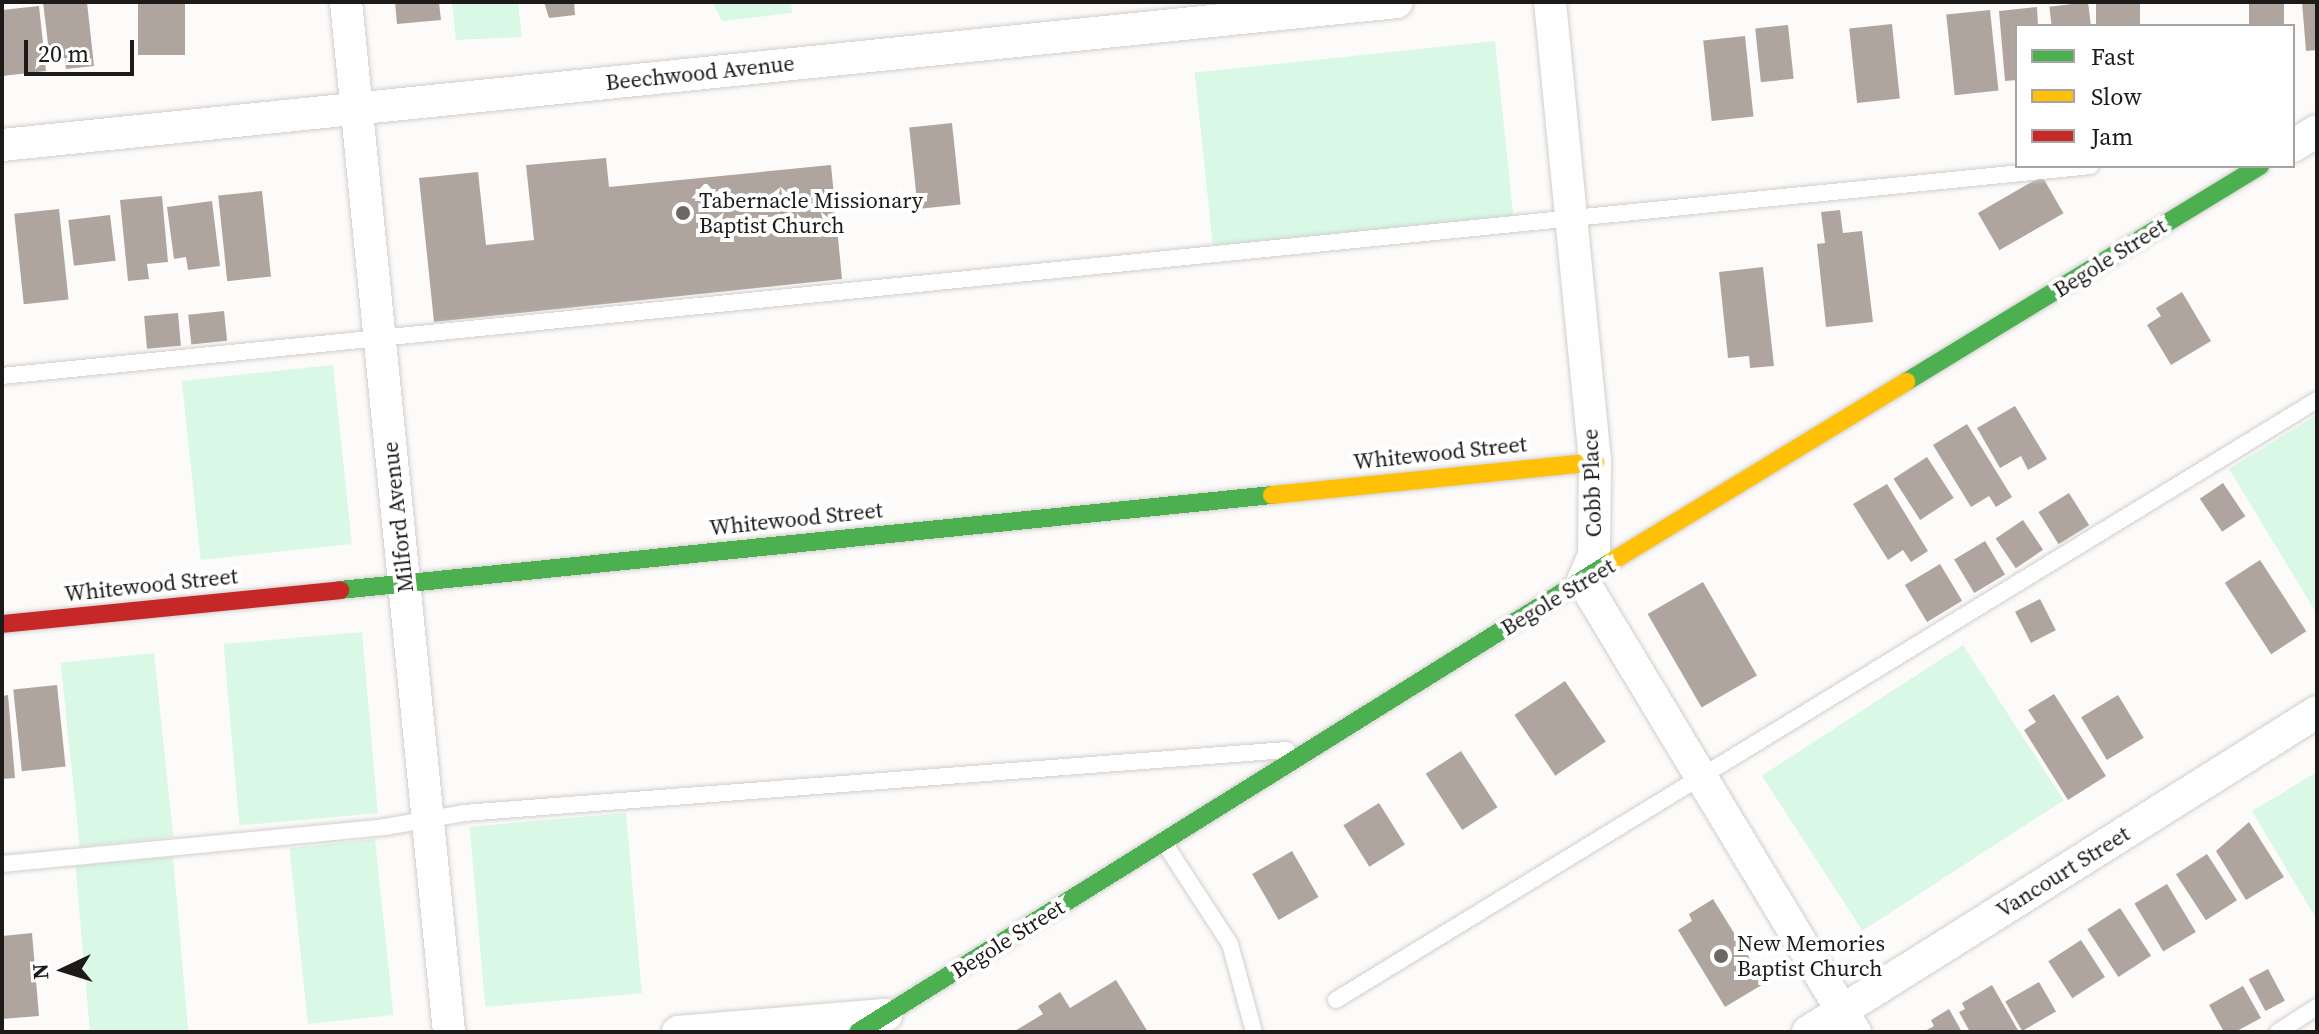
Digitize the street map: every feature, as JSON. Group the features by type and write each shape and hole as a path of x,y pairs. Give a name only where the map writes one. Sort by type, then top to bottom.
{"street":[{"name":"Milford Avenue","path":"346,2 449,1032"},
{"name":"Beechwood Avenue","path":"2,145 1397,2"},
{"name":"Cobb Place","path":"1550,2 1595,462 1594,555 1583,581"},
{"path":"2295,145 2317,131"},
{"name":"Begole Street","path":"858,1032 1583,581 2257,168"},
{"name":"Whitewood Street","path":"2,624 1595,462"},
{"path":"1583,581 1848,1022"},
{"name":"Vancourt Street","path":"1808,1032 1848,1022 2317,712"},
{"path":"678,1032 888,1015"}],"lane":[{"path":"2,376 2069,168"},
{"path":"1336,1000 2317,400"},
{"path":"2,864 385,827 428,817 1313,748"},
{"path":"1164,842 1230,944 1254,1032"},
{"path":"2278,1032 2317,1007"}],"green space":[{"path":"452,2 518,2 522,37 456,40"},
{"path":"712,2 791,2 792,13 722,21"},
{"path":"1495,41 1514,217 1213,249 1195,73"},
{"path":"333,365 352,544 201,560 182,381"},
{"path":"2317,415 2317,614 2229,469"},
{"path":"362,632 378,813 239,825 224,644"},
{"path":"1963,645 2064,800 1862,931 1762,776"},
{"path":"154,653 173,837 80,847 61,663"},
{"path":"2317,772 2317,920 2252,811"},
{"path":"626,813 642,993 485,1007 470,827"},
{"path":"375,839 394,1015 308,1024 289,848"},
{"path":"173,857 188,1032 90,1032 75,866"}],"building":[{"path":"43,2 87,2 94,66 66,69 65,58 50,60"},
{"path":"138,2 185,2 185,55 138,55"},
{"path":"395,2 439,2 441,20 397,24"},
{"path":"544,2 574,2 575,15 549,18"},
{"path":"2088,2 2091,24 2051,24 2049,7"},
{"path":"2096,2 2140,2 2140,24 2096,24"},
{"path":"2249,2 2284,2 2284,24 2249,24"},
{"path":"2302,2 2317,2 2317,50 2306,51"},
{"path":"39,6 46,71 2,76 2,10"},
{"path":"2037,7 2038,24 2015,24 2015,80 2005,81 1999,11"},
{"path":"1990,10 1998,91 1955,95 1946,15"},
{"path":"1892,24 1900,99 1857,103 1849,28"},
{"path":"1788,25 1794,79 1761,82 1755,28"},
{"path":"1745,36 1753,117 1712,121 1703,40"},
{"path":"952,123 961,205 918,209 909,127"},
{"name":"Tabernacle Missionary Baptist Church","path":"606,158 609,187 831,165 842,279 434,322 419,178 478,172 486,245 534,240 526,165"},
{"path":"2042,176 2064,213 1999,250 1978,213"},
{"path":"262,191 271,277 227,281 218,196"},
{"path":"162,196 168,262 147,264 149,279 128,281 120,200"},
{"path":"212,201 220,266 188,270 186,257 174,259 167,207"},
{"path":"59,209 69,300 24,304 14,214"},
{"path":"1840,210 1843,233 1862,231 1873,322 1826,327 1817,244 1825,243 1821,212"},
{"path":"110,215 116,261 74,266 68,220"},
{"path":"1763,267 1774,366 1750,368 1749,356 1728,358 1719,272"},
{"path":"2182,292 2211,341 2171,365 2147,325 2161,316 2156,308"},
{"path":"224,311 227,341 191,345 188,315"},
{"path":"178,313 181,346 147,349 144,316"},
{"path":"2015,406 2047,459 2028,470 2021,456 2000,468 1977,428"},
{"path":"1967,424 2012,497 1996,507 1989,496 1971,507 1933,445"},
{"path":"1927,457 1954,498 1920,520 1893,479"},
{"path":"2223,483 2245,516 2222,532 2200,499"},
{"path":"1887,484 1928,551 1911,562 1903,550 1888,560 1853,504"},
{"path":"2069,493 2089,525 2059,544 2038,512"},
{"path":"2023,520 2043,550 2016,568 1996,538"},
{"path":"1985,541 2005,574 1974,593 1954,560"},
{"path":"2260,560 2306,631 2271,654 2225,583"},
{"path":"1940,564 1962,601 1927,622 1905,585"},
{"path":"1703,582 1757,676 1702,708 1648,614"},
{"path":"2040,599 2056,630 2031,643 2015,612"},
{"path":"1565,681 1606,742 1555,776 1514,715"},
{"path":"57,685 66,767 22,771 13,690"},
{"path":"2054,694 2106,776 2068,800 2024,730 2036,722 2028,710"},
{"path":"8,695 15,778 2,779 2,696"},
{"path":"2118,695 2144,738 2107,760 2081,717"},
{"path":"1461,751 1497,807 1462,830 1426,774"},
{"path":"1379,803 1405,845 1369,867 1343,825"},
{"path":"2249,822 2284,877 2246,900 2216,851"},
{"path":"1292,851 1318,897 1279,920 1252,874"},
{"path":"2207,854 2237,900 2206,920 2176,874"},
{"path":"2167,884 2196,932 2163,952 2134,904"},
{"name":"New Memories Baptist Church","path":"1713,899 1765,983 1725,1007 1678,930 1692,921 1689,914"},
{"path":"2120,908 2151,956 2118,977 2087,929"},
{"path":"32,933 39,1016 2,1019 2,936"},
{"path":"2081,940 2105,977 2072,998 2048,961"},
{"path":"2268,969 2285,1001 2265,1011 2249,979"},
{"path":"1116,980 1148,1032 1013,1032 1043,1014 1038,1006 1060,992 1070,1008"},
{"path":"2039,982 2056,1011 2022,1031 2005,1002"},
{"path":"1992,985 2019,1032 1970,1032 1959,1012 1965,1009 1962,1003"},
{"path":"2243,986 2261,1018 2235,1032 2224,1032 2209,1005"},
{"path":"1949,1009 1962,1032 1923,1032 1934,1026 1931,1020"}],"traffic: fast":[{"path":"1906,382 2257,168"},
{"path":"340,590 1272,495"},
{"path":"858,1032 1611,562"}],"traffic: slow":[{"path":"1611,562 1906,382"},
{"path":"1272,495 1595,462"}],"traffic: jam":[{"path":"2,624 340,590"}],"place":[{"name":"Tabernacle Missionary Baptist Church","path":"683,213"},
{"name":"New Memories Baptist Church","path":"1721,956"}]}
